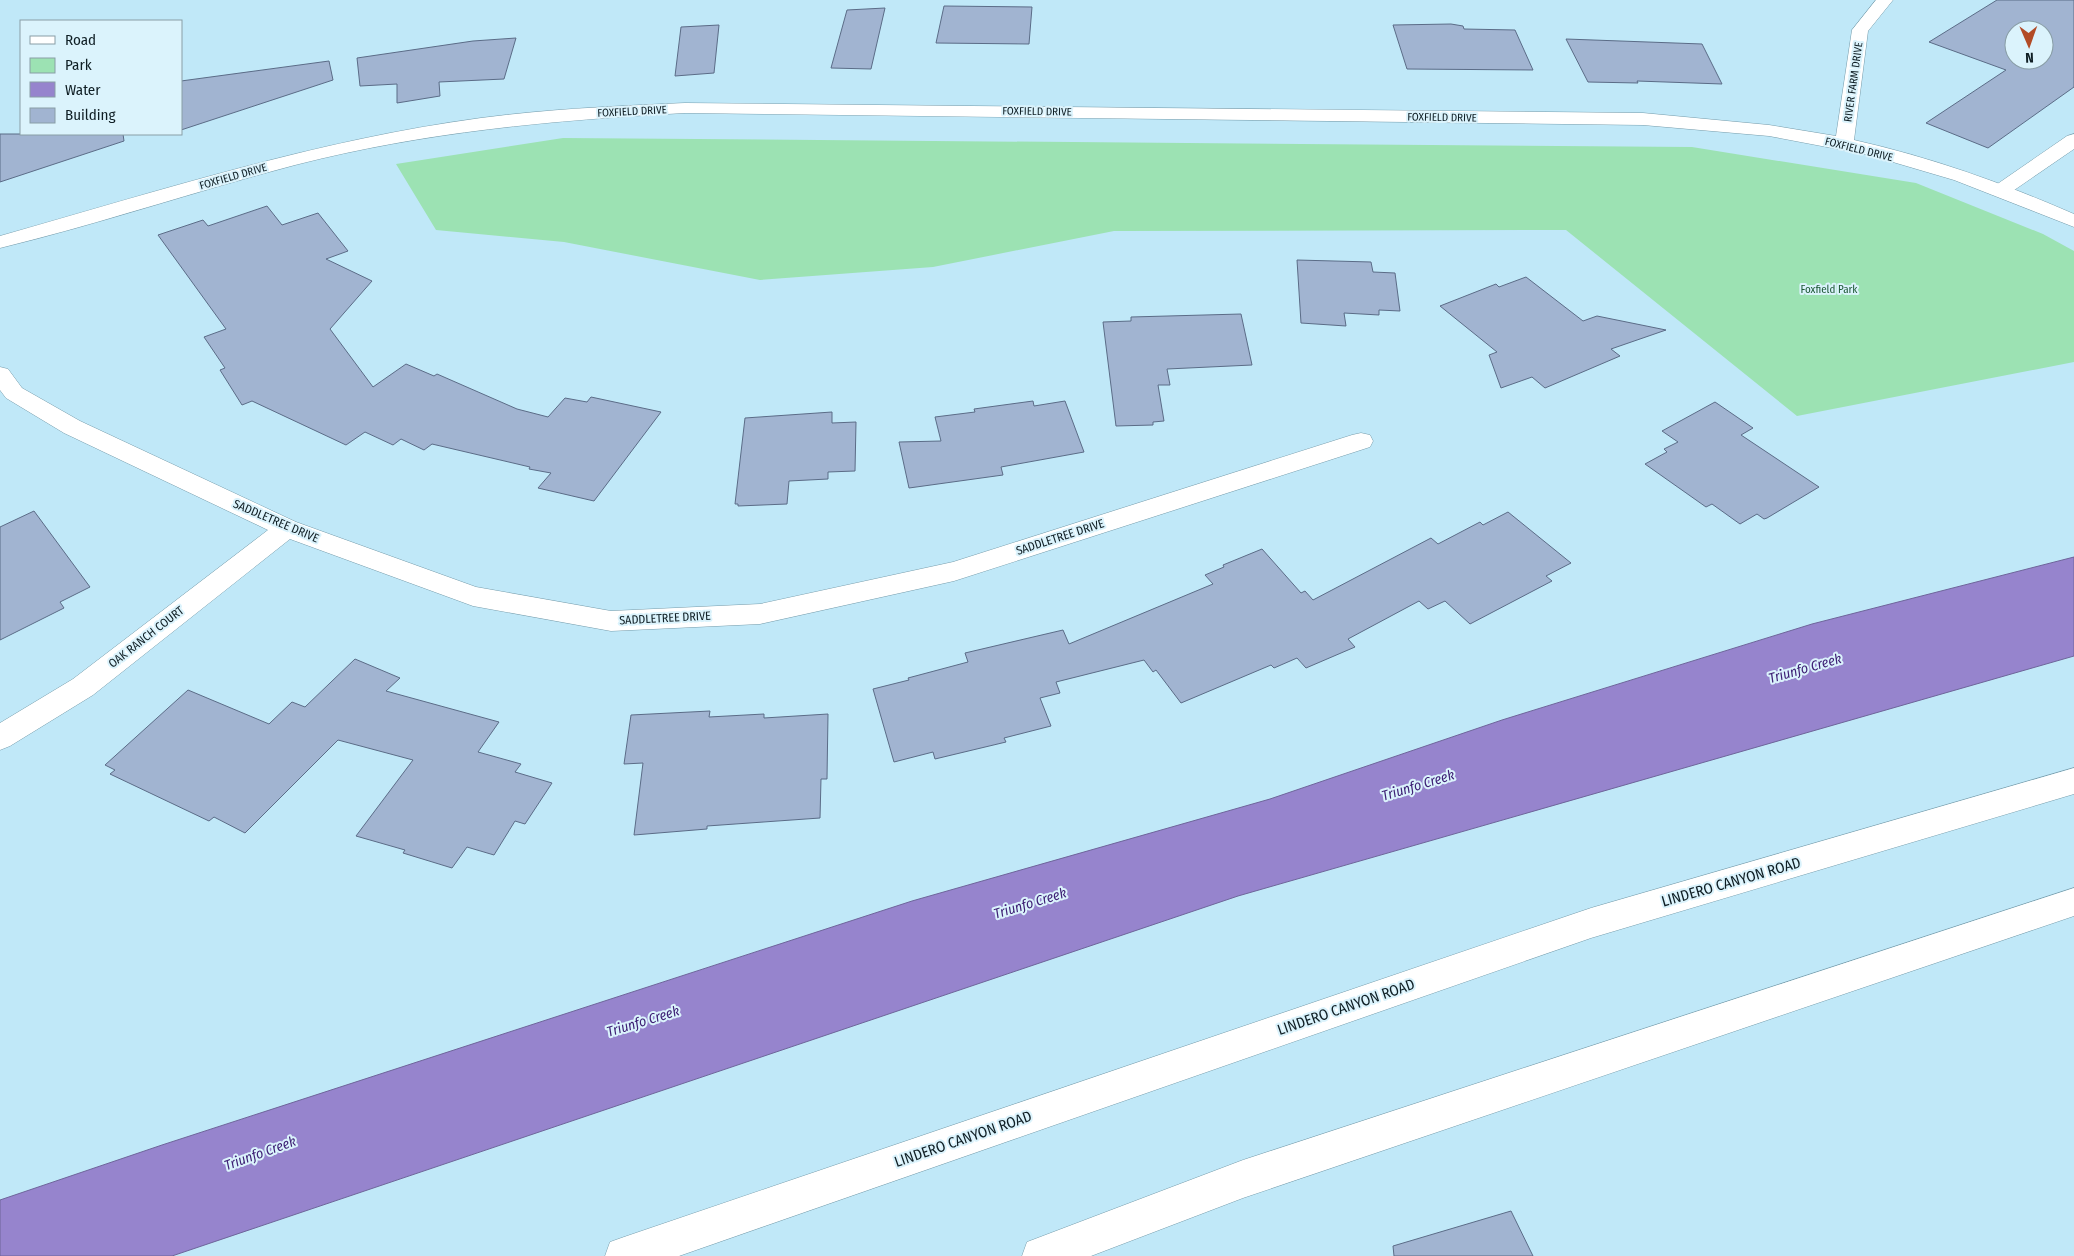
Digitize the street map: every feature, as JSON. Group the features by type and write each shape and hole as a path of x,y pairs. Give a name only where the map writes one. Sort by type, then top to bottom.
{"street":[{"name":"RIVER FARM DRIVE","path":"1844,143 1860,30 1884,0"},
{"name":"FOXFIELD DRIVE","path":"0,242 293,160 372,143 481,124 645,109 1143,112 1643,119 1738,127 1844,143 1957,174 2074,221"},
{"path":"2000,191 2074,140"},
{"name":"SADDLETREE DRIVE","path":"0,374 14,393 72,427 287,528 473,596 611,621 760,614 954,571 1361,442"},
{"name":"OAK RANCH COURT","path":"0,738 83,687 287,528"},
{"name":"LINDERO CANYON ROAD","path":"624,1256 1591,923 2074,781"},
{"path":"1041,1256 1252,1176 2074,902"}],"green space":[{"name":"Foxfield Park","path":"563,138 1692,147 1916,183 2043,234 2074,251 2074,362 1797,416 1566,230 1114,231 933,267 760,280 564,242 436,230 396,164"}],"water":[{"name":"Triunfo Creek","path":"2074,557 2074,656 1238,896 172,1256 0,1256 0,1200 162,1145 912,901 1270,799 1502,720 1812,624"}],"building":[{"path":"1997,0 2074,0 2074,87 1988,148 1926,123 2006,70 2054,70 2054,20 2004,20 2004,69 1929,42"},
{"path":"944,6 1032,7 1029,44 936,43"},
{"path":"885,8 871,69 831,68 847,10"},
{"path":"1451,24 1463,26 1464,29 1515,30 1533,70 1407,69 1393,25"},
{"path":"719,25 714,73 675,76 681,27"},
{"path":"516,38 504,79 439,82 440,96 397,103 397,84 360,86 357,58 473,41"},
{"path":"1566,39 1702,44 1722,84 1637,81 1638,83 1588,82"},
{"path":"329,61 333,80 182,130 182,81"},
{"path":"0,134 123,135 124,141 0,182"},
{"path":"267,206 282,225 318,213 348,251 326,259 372,281 330,329 373,387 406,364 434,376 437,374 517,409 548,417 565,398 587,402 591,397 661,412 594,501 538,488 551,473 529,469 530,467 432,444 424,450 401,439 393,445 365,432 346,445 252,401 242,405 220,370 225,368 204,337 226,329 158,235 203,220 208,226"},
{"path":"1297,260 1371,262 1373,272 1395,273 1400,311 1379,310 1379,315 1344,313 1346,326 1301,323"},
{"path":"1526,277 1583,321 1597,316 1666,330 1611,349 1620,356 1545,388 1532,377 1501,388 1489,355 1497,352 1440,306 1496,284 1499,287"},
{"path":"1241,314 1252,365 1167,369 1170,385 1158,385 1164,421 1153,422 1153,425 1116,426 1103,322 1131,321 1131,317"},
{"path":"1033,401 1034,406 1065,401 1084,452 1001,467 1003,475 909,488 899,442 941,441 935,417 975,412 974,409"},
{"path":"1715,402 1753,428 1741,435 1819,487 1767,518 1764,519 1757,514 1740,524 1712,504 1706,507 1645,464 1667,452 1664,449 1678,442 1662,431"},
{"path":"832,412 832,423 856,422 855,471 828,472 828,479 789,481 787,504 738,506 738,504 735,504 745,418"},
{"path":"34,511 90,587 60,602 64,608 0,640 0,527"},
{"path":"1508,512 1571,563 1546,576 1552,581 1470,624 1445,601 1428,609 1419,601 1348,639 1355,647 1306,668 1297,658 1274,668 1271,665 1181,703 1156,670 1153,672 1144,660 1056,682 1060,693 1040,698 1051,726 1004,738 1006,742 935,759 933,752 894,762 873,689 968,662 965,653 1063,630 1069,644 1213,584 1205,575 1224,567 1223,565 1262,549 1301,593 1305,591 1313,600 1431,538 1438,544 1480,522 1483,525"},
{"path":"355,659 400,678 386,691 499,722 478,752 521,764 515,772 552,783 525,824 515,821 494,855 467,847 452,868 403,853 405,850 356,836 413,760 338,740 245,833 214,817 209,821 110,774 115,770 105,765 188,690 269,724 292,702 305,707"},
{"path":"710,711 709,717 764,714 764,718 828,714 827,779 821,779 820,818 707,826 707,829 634,835 643,763 624,764 631,715"},
{"path":"1511,1211 1533,1256 1394,1256 1393,1246"}]}
